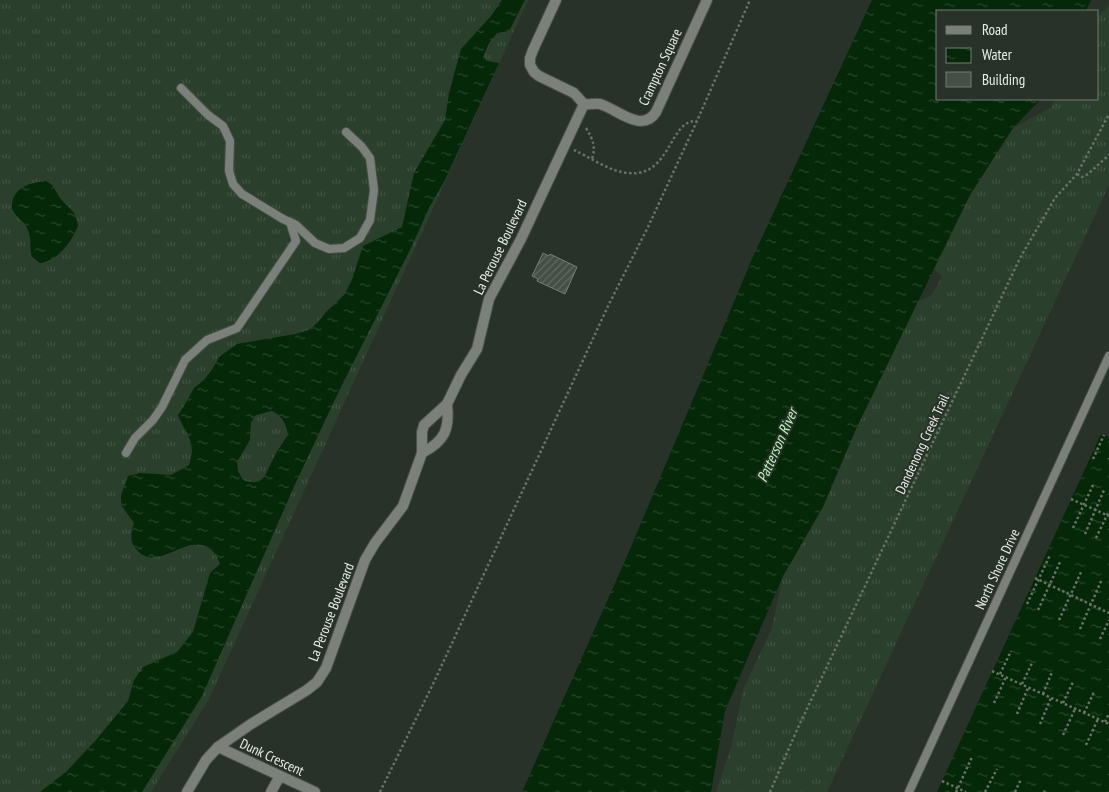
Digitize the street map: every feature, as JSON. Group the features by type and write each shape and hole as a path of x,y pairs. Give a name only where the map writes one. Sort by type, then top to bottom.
{"street":[{"path":"556,0 533,50 530,66 539,76 574,93 584,104"},
{"name":"Crampton Square","path":"584,104 602,105 640,121 652,117 658,109 707,0"},
{"name":"La Perouse Boulevard","path":"188,792 206,760 218,747 318,682 326,668 365,560 375,543 403,506 422,453 424,425 447,404 478,346 489,299 521,238 584,104"},
{"name":"La Perouse Boulevard","path":"422,453 436,444 444,434 448,421 447,404"},
{"name":"Dunk Crescent","path":"218,747 315,792"},
{"path":"271,792 280,776"}],"lane":[{"path":"181,88 222,126 230,141 229,171 233,184 242,194 300,228 315,243 329,249 344,248 360,238 370,220 374,190 370,158 362,147 346,132"},
{"path":"126,453 135,438 153,420 162,407 185,360 207,340 237,328 247,314 296,241 290,222"},
{"name":"North Shore Drive","path":"908,792 1107,368 1109,356"}],"path":[{"path":"380,792 434,682 609,304 648,227 750,0"},
{"name":"Dandenong Creek Trail","path":"770,792 796,732 1020,258 1056,198 1077,174 1109,114"},
{"path":"564,145 620,172 634,173 648,170 657,164 683,124 690,120 697,121"},
{"path":"576,122 585,126 593,140 595,148 592,159"},
{"path":"1077,174 1082,176 1088,174 1109,155"},
{"path":"1093,459 1104,435"},
{"path":"1073,528 1093,485"},
{"path":"1085,534 1104,490"},
{"path":"1071,499 1108,516"},
{"path":"1096,538 1109,511"},
{"path":"1027,604 1037,579 1050,555"},
{"path":"1038,610 1061,560"},
{"path":"1059,620 1082,570"},
{"path":"1037,579 1109,613"},
{"path":"1080,629 1102,579"},
{"path":"1100,639 1109,620"},
{"path":"1000,674 1011,651"},
{"path":"1022,684 1032,663"},
{"path":"992,671 1109,724"},
{"path":"1043,694 1052,672"},
{"path":"994,703 1006,677"},
{"path":"1063,703 1073,682"},
{"path":"1016,714 1029,687"},
{"path":"1084,713 1094,692"},
{"path":"1040,724 1052,698"},
{"path":"1063,735 1075,709"},
{"path":"1105,722 1109,713"},
{"path":"1086,745 1098,719"},
{"path":"956,792 972,757"},
{"path":"985,792 996,768"},
{"path":"1015,792 1021,779"},
{"path":"942,781 966,792"}],"green space":[{"path":"0,0 528,0 209,699 151,792 0,792"},
{"path":"1109,5 1109,185 827,792 716,792 732,744 743,690 772,628 783,576 823,507 856,429 918,301 931,296 942,277 934,268 970,195 1013,128 1052,107 1055,100 1099,100 1099,15"}],"water":[{"path":"502,0 525,0 509,31 497,33 489,43 483,57 487,61 499,63 445,180 429,208 297,480 202,696 142,792 40,792 66,772 96,740 128,701 134,680 143,667 177,652 193,632 210,573 220,564 214,552 202,545 185,547 159,557 143,555 136,549 131,533 134,523 121,505 121,495 128,476 140,473 171,475 189,465 192,450 190,438 178,415 194,388 204,380 219,357 237,344 309,330 344,295 351,282 363,246 402,227 414,173 445,120 449,93 461,49 491,16","holes":["272,411 279,415 288,435 263,478 256,482 243,480 238,471 237,462 250,440 251,422 256,415"]},
{"name":"Patterson River","path":"872,0 1091,0 1086,10 936,10 936,100 1040,100 1013,128 970,195 856,429 823,507 783,576 725,711 711,792 522,792 628,554 752,259"},
{"path":"46,181 74,213 78,226 64,249 53,258 40,263 32,257 28,230 13,211 12,205 15,195 22,188 36,182"},
{"path":"1101,434 1109,438 1109,792 937,792"}],"building":[{"path":"543,253 549,256 550,254 577,267 565,294 537,281 538,279 532,276"}]}
